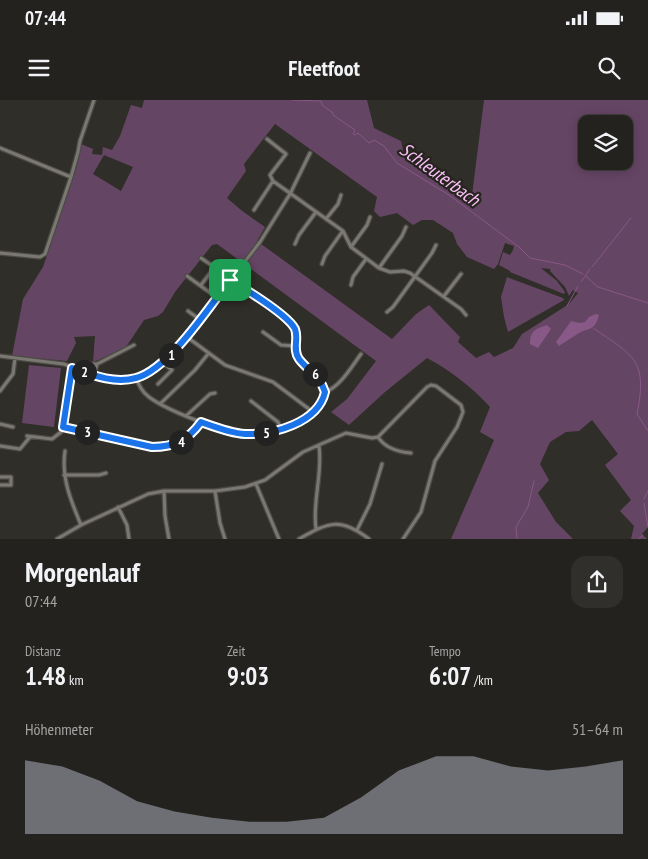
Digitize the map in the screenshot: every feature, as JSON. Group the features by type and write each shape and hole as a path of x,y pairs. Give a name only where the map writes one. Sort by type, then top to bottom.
{"street":[{"path":"0,253 43,256 71,177 80,141 94,100"},
{"path":"267,139 286,154 270,175 273,181 342,231 351,247 378,268 390,272 404,271 416,276 461,309 466,315"},
{"path":"0,148 71,177"},
{"path":"0,356 64,364 94,376 108,379 136,378 163,363 187,337 264,236 290,194 310,153"},
{"path":"254,210 273,181"},
{"path":"326,219 338,204 341,195"},
{"path":"296,244 299,235 316,212"},
{"path":"351,247 367,226 370,217"},
{"path":"378,268 402,236 406,227"},
{"path":"322,264 325,256 342,231"},
{"path":"386,312 393,307 432,254 436,245"},
{"path":"136,378 144,393 160,404 218,428 246,434 269,432 298,422 312,412 322,400 325,392 319,378 299,358 295,346 296,333 292,324 202,258"},
{"path":"351,285 353,277 366,259"},
{"path":"201,285 214,268"},
{"path":"444,296 461,274"},
{"path":"187,276 216,297"},
{"path":"188,311 199,319"},
{"path":"263,332 281,345 295,346"},
{"path":"187,337 208,354 233,369 263,377 272,382 312,412"},
{"path":"83,364 97,364 134,345"},
{"path":"160,404 195,370 208,354"},
{"path":"325,392 332,389 361,354"},
{"path":"0,391 13,374 16,358"},
{"path":"158,384 172,370 163,363"},
{"path":"94,376 97,364"},
{"path":"0,446 20,449 28,436 52,439 59,435 63,427 72,368"},
{"path":"58,539 81,525 148,494 215,491 256,484 274,475 297,456 346,433 372,438 378,437 427,387 431,385 436,386 463,408 463,412 457,427 435,462 421,512 402,539"},
{"path":"186,416 210,394 216,392"},
{"path":"251,401 278,422 281,429"},
{"path":"63,427 152,447 163,447 174,445 186,439 201,422"},
{"path":"0,424 13,426"},
{"path":"378,437 384,445 411,453"},
{"path":"316,529 314,517 318,483 319,446"},
{"path":"65,451 64,475 68,493 81,525"},
{"path":"357,530 370,504 382,464"},
{"path":"64,475 99,476 106,472"},
{"path":"0,477 11,477 11,485 0,485"},
{"path":"256,484 279,539"},
{"path":"215,491 220,523 225,539"},
{"path":"164,492 165,516 169,539"},
{"path":"118,507 127,525 129,539"},
{"path":"299,539 323,526 337,524 357,530 369,539"}],"shaded area":[{"path":"144,100 367,100 374,128 401,141 405,159 467,198 472,195 484,100 648,100 648,527 642,534 647,539 631,539 634,526 620,511 631,500 605,465 618,454 592,420 579,431 566,432 550,442 540,464 549,480 538,493 556,522 573,539 451,539 494,440 480,432 490,407 461,380 427,358 385,392 349,425 331,412 347,399 376,361 217,244 212,245 175,292 163,312 158,316 144,320 124,350 93,362 95,336 74,337 76,343 67,361 12,356 23,299 43,267 77,166 81,144 93,149 92,154 102,155 103,147 112,150 120,136 131,105 142,108","holes":["275,124 377,197 374,211 380,217 397,213 413,225 422,220 433,220 453,233 457,244 467,257 494,269 498,264 505,243 514,246 510,255 503,252 499,265 510,272 564,294 565,292 557,281 541,268 550,269 565,287 569,296 573,290 578,293 569,304 522,334 513,348 494,357 489,352 476,358 458,342 460,337 429,305 416,314 392,339 257,241 265,227 227,198 246,171 244,164","104,155 133,167 121,191 93,174"]},
{"path":"507,277 564,300 508,332 501,297"},
{"path":"596,314 599,315 593,327 559,346 556,342 571,321 585,322 589,317"},
{"path":"547,325 551,329 538,348 530,344 532,333"},
{"path":"29,365 61,368 54,427 22,423"}],"waterway":[{"name":"Schleuterbach","path":"292,100 321,101 322,105 333,115 355,130 353,134 358,133 369,143 374,140 384,146 397,163 449,195 519,247 530,258 565,265 583,274"},
{"path":"592,267 631,218"},
{"name":"Schleuterbach","path":"581,282 590,269"},
{"name":"Schleuterbach","path":"586,276 591,281"},
{"name":"Schleuterbach","path":"592,282 598,287 648,303"},
{"path":"567,306 578,286"},
{"path":"593,328 628,353 639,370 641,382 637,414 648,431"},
{"path":"517,539 516,527 528,507 534,481"},
{"path":"644,499 648,491"},
{"path":"644,503 648,527"},
{"path":"639,539 643,535"}],"route":[{"path":"230,280 256,296 294,327 297,355 319,378 325,392 318,406 309,416 281,429 257,434 235,433 201,422 186,439 174,445 163,447 152,447 63,427 72,368 100,378 117,380 136,378 158,367 187,337 230,280"}]}
